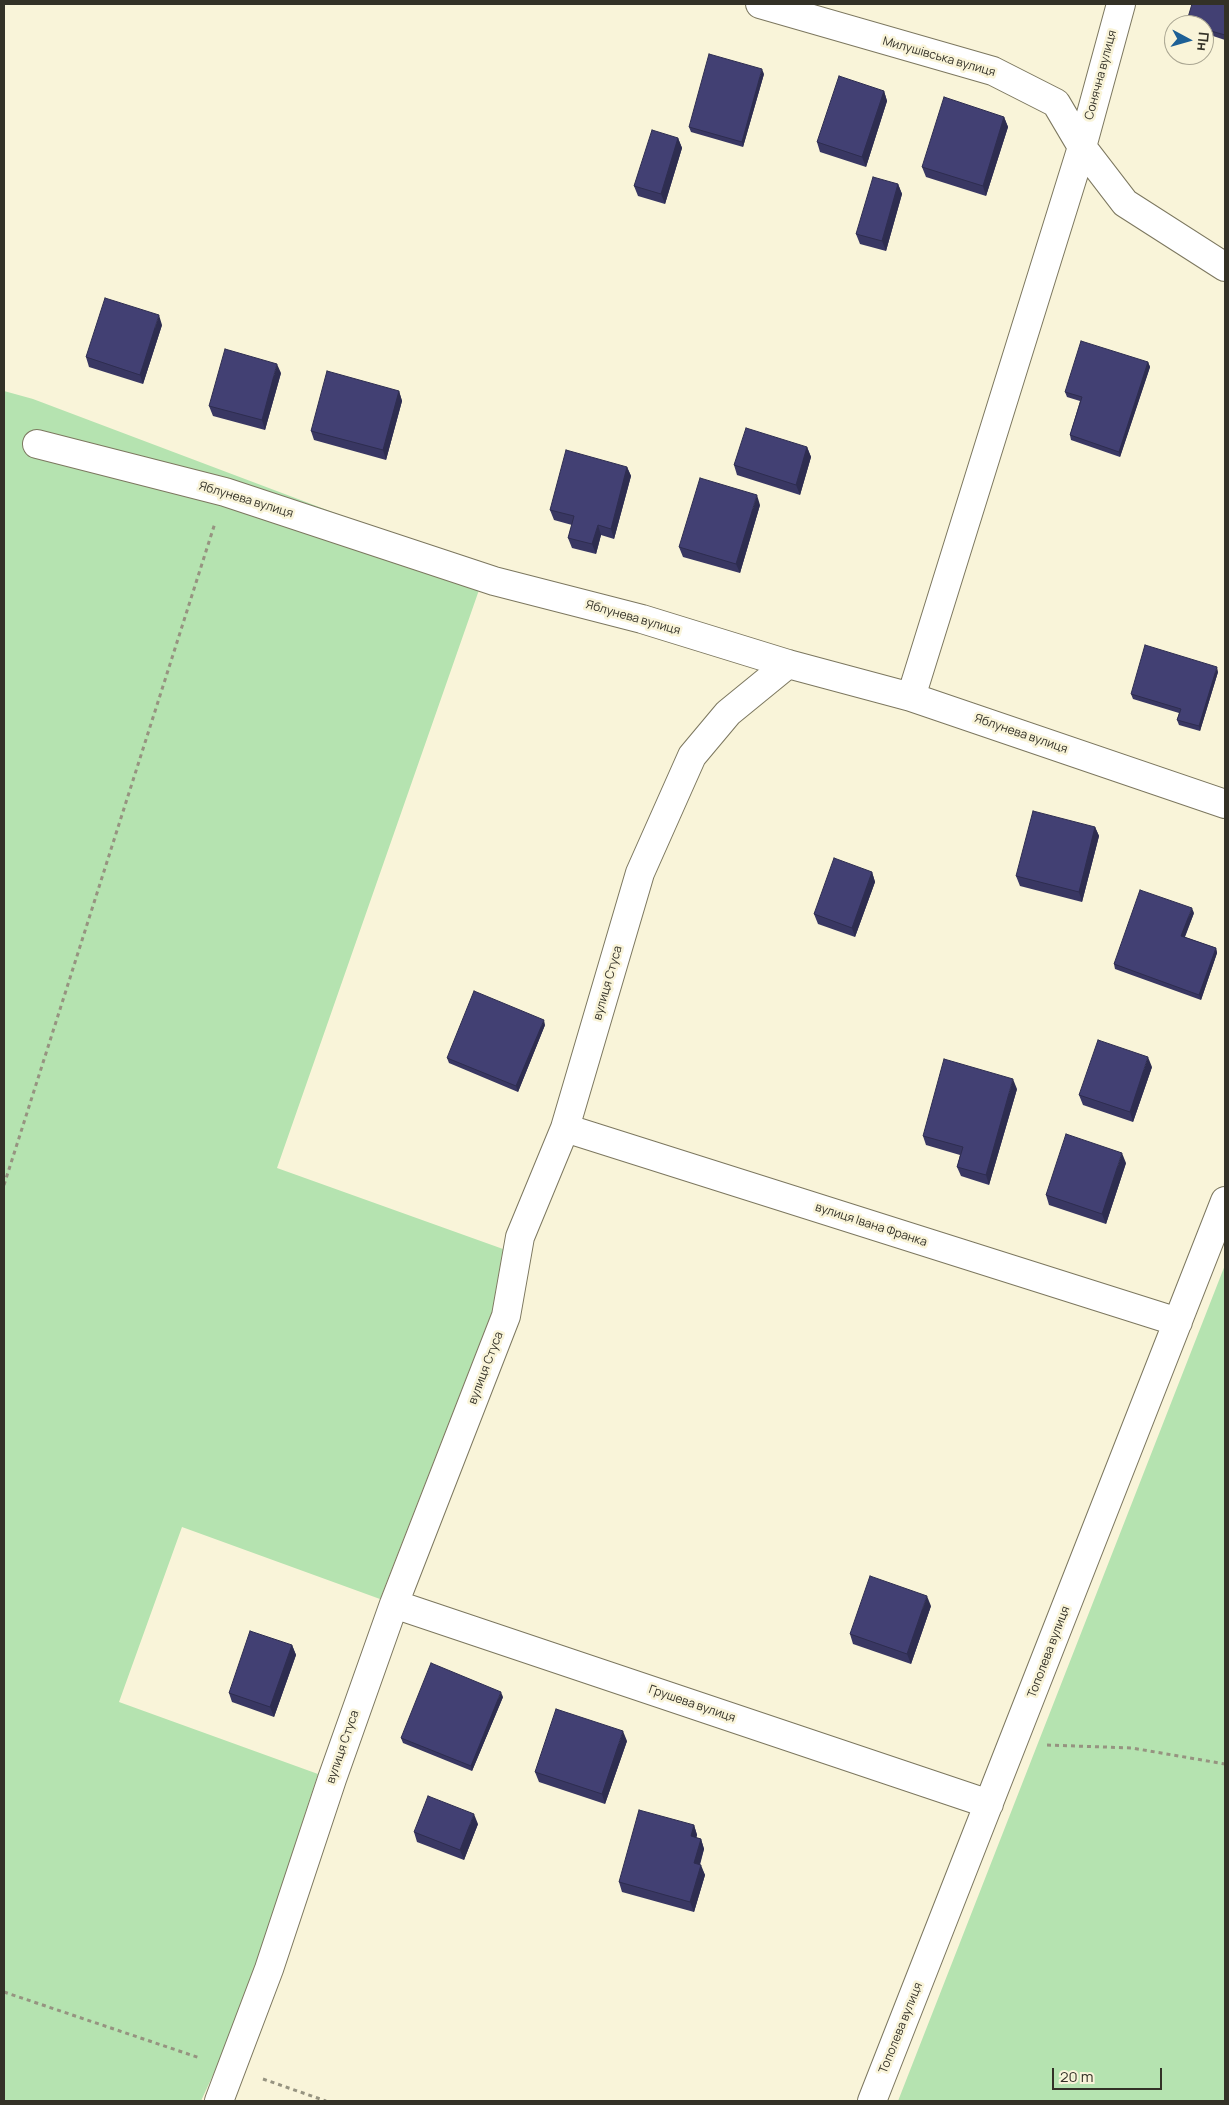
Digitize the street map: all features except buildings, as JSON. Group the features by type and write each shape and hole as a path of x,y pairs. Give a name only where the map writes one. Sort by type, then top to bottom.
{"street":[{"name":"Милушівська вулиця","path":"760,4 993,71 1056,103 1082,147 1125,203 1225,267"},
{"name":"Сонячна вулиця","path":"912,697 1082,147 1120,4"},
{"name":"Яблунева вулиця","path":"37,444 225,492 494,581 642,619 788,664 912,697 1225,804"},
{"name":"вулиця Стуса","path":"219,2101 269,1969 332,1779 394,1604 506,1316 520,1237 565,1128 640,873 692,756 728,713 788,664"},
{"name":"вулиця Івана Франка","path":"565,1128 1178,1322"},
{"name":"Тополева вулиця","path":"872,2101 1225,1202"},
{"name":"Грушева вулиця","path":"394,1604 989,1804"}],"path":[{"path":"4,1185 225,492"},
{"path":"1014,1743 1132,1748 1225,1764"},
{"path":"4,1992 326,2101"}],"green space":[{"path":"4,391 33,399 486,570 277,1168 503,1249 492,1312 380,1599 182,1527 119,1702 318,1774 256,1964 219,2062 201,2101 4,2101"},
{"path":"1225,1265 1225,2101 898,2101"}]}
